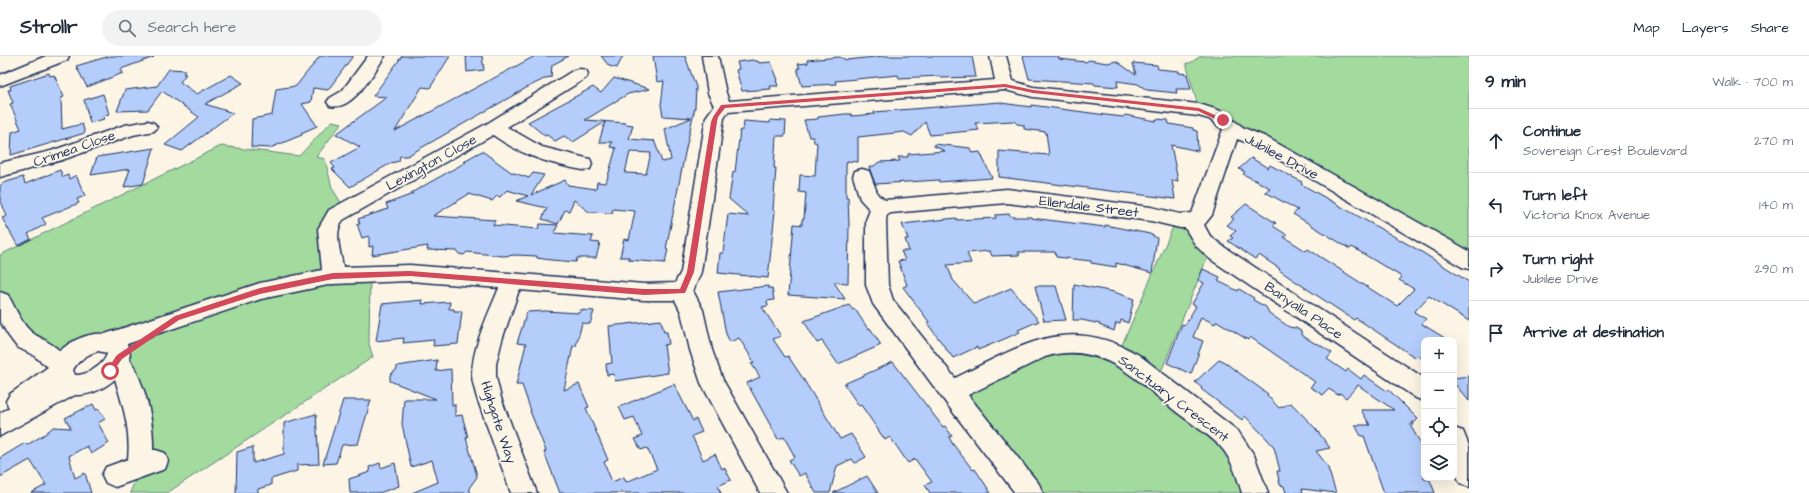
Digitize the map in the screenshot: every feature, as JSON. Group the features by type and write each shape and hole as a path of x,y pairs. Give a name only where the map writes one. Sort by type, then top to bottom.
{"street":[{"path":"0,81 61,56"},
{"path":"336,102 348,95 377,56"},
{"path":"710,56 717,93 723,107 714,122 691,272 682,291 692,310 701,350 713,383 774,493"},
{"path":"998,56 1005,85"},
{"path":"0,74 37,65"},
{"name":"Lexington Close","path":"333,276 327,230 329,223 336,215 494,127 580,74"},
{"name":"Jubilee Drive","path":"723,107 1005,85 1033,92 1199,110 1219,118 1232,128 1260,142 1469,261"},
{"name":"Crimea Close","path":"0,170 55,156 131,129 148,127"},
{"path":"494,127 515,143 533,152 583,164"},
{"path":"1191,221 1197,220 1202,214 1232,128"},
{"path":"862,176 870,199 882,209 877,216 875,228 878,291 889,311 1030,493"},
{"name":"Ellendale Street","path":"882,209 892,206 1007,196 1151,214 1180,221 1191,221"},
{"name":"Banyalla Place","path":"1191,221 1203,241 1218,253 1421,389"},
{"path":"0,300 22,336 29,343 40,348 66,374 83,385 93,382 102,376 115,353 177,318 260,291 333,276 410,273 644,292 682,291"},
{"name":"Highgate Way","path":"512,281 488,351 484,383 524,493"},
{"path":"40,348 85,346 98,342 115,353 126,370 129,384 136,402 148,464 115,475"},
{"name":"Sanctuary Crescent","path":"951,392 1029,354 1054,345 1073,345 1106,349 1123,356 1229,438 1245,463 1255,493"},
{"path":"0,425 66,374 68,358 85,346"},
{"path":"0,411 35,390 66,374"},
{"path":"102,376 129,384"},
{"path":"1457,445 1469,474"}],"green space":[{"path":"1201,56 1469,56 1469,261 1199,110 1186,63 1190,63"},
{"path":"332,121 342,123 316,157 325,159 332,188 345,209 336,215 333,276 370,274 369,344 373,357 167,493 130,493 140,467 118,350 41,348 0,301 0,255 221,146 299,156"},
{"path":"1176,220 1211,248 1157,382 1222,432 1255,493 1030,493 951,392 1038,351 1118,354"}],"building":[{"path":"110,56 154,57 121,69 123,73 87,87 76,66"},
{"path":"320,56 353,56 328,90 313,88 311,102 302,104 317,126 301,133 302,135 270,148 251,147 252,119 272,115 276,89 296,86"},
{"path":"402,56 450,56 430,88 422,87 395,131 535,56 569,56 552,65 551,77 528,87 407,156 400,156 399,161 391,163 350,187 332,169 335,168 331,163 360,147 336,134 387,97 373,96"},
{"path":"466,56 482,56 484,70 467,72"},
{"path":"601,56 623,56 617,68 609,66"},
{"path":"653,56 685,56 696,87 695,107 666,249 668,249 665,263 629,260 629,257 620,257 624,239 629,240 635,211 613,209 612,213 589,212 574,200 569,211 565,210 558,224 542,219 547,208 516,201 528,196 507,190 500,197 497,196 492,201 469,194 433,216 495,220 493,225 538,229 540,224 558,225 554,233 593,236 591,242 600,243 596,258 577,258 576,262 537,258 537,256 503,256 467,252 464,255 459,254 457,251 427,250 428,246 372,255 373,246 369,247 369,236 362,238 357,224 360,224 358,219 388,209 386,204 413,194 411,193 466,162 464,161 482,151 511,172 529,178 533,173 544,175 531,195 565,180 568,185 596,189 597,182 606,183 616,148 610,147 612,142 599,142 605,122 573,142 564,136 555,141 547,135 545,136 528,122 593,87 601,93 614,78 650,89 628,94 585,120 626,123 633,125 629,139 654,140 662,162 671,160 665,129 691,118 663,116 661,105 664,81 657,82","holes":["630,152 651,153 646,174 625,173"]},
{"path":"884,56 972,56 976,77 941,78 940,76 899,78 898,75 835,81 836,84 802,86 797,68 800,68 798,64 808,63 807,60 839,57 847,60"},
{"path":"1023,56 1058,56 1059,59 1086,62 1089,60 1107,63 1116,61 1136,75 1133,63 1157,65 1158,69 1179,71 1179,73 1187,74 1191,89 1176,89 1177,93 1147,90 1138,84 1117,81 1118,87 1095,85 1094,83 1029,79"},
{"path":"753,60 758,61 759,63 771,62 778,80 776,80 778,86 770,86 771,89 742,91 736,70 739,69 737,62"},
{"path":"169,69 186,70 183,74 186,74 180,82 197,94 231,75 243,83 205,104 233,113 182,151 165,145 199,117 162,91 148,110 117,111 125,90 157,86"},
{"path":"49,73 50,76 54,75 64,97 61,98 62,129 82,124 85,133 11,155 12,132 21,129 10,104 13,103 8,90 11,90 10,86"},
{"path":"103,94 109,114 103,116 104,119 90,123 84,100"},
{"path":"1000,102 1031,107 1031,105 1123,117 1125,115 1156,121 1156,119 1168,120 1169,124 1193,128 1193,130 1197,131 1198,151 1171,145 1178,181 1172,180 1175,199 999,177 999,151 1049,155 1046,132 1024,129 1024,125 1017,124 1014,121 975,123 979,130 930,135 925,122 912,136 904,132 858,137 858,162 847,161 846,166 846,197 848,197 849,225 848,283 834,282 845,299 788,295 794,224 802,225 802,219 804,219 806,193 799,192 800,175 815,176 817,143 814,142 813,137 809,137 804,120 845,114 851,114 852,116 875,114 874,112"},
{"path":"770,120 786,121 785,136 776,136 774,168 776,168 773,210 775,211 768,278 718,273 720,253 723,253 728,214 749,216 729,199 733,172 735,172 740,130 743,130 744,121 770,123"},
{"path":"934,144 970,148 972,153 980,152 992,178 939,182 939,180 875,184 869,167 874,166 879,162 900,161 898,157 908,157 908,154 945,151 934,146"},
{"path":"154,148 143,184 124,187 130,169 91,175 97,157"},
{"path":"1251,158 1268,168 1270,165 1420,251 1469,282 1469,321 1429,296 1414,312 1426,319 1422,324 1443,337 1421,337 1421,358 1418,356 1416,358 1356,318 1354,320 1289,277 1259,255 1255,259 1228,241 1233,238 1230,236 1236,231 1227,225 1234,219 1231,217 1246,204 1276,223 1273,226 1287,235 1284,237 1306,251 1308,249 1397,306 1414,289 1399,280 1402,277 1352,247 1350,249 1293,214 1298,210 1265,192 1270,188 1243,174 1245,172 1239,169"},
{"path":"60,170 63,177 68,175 69,179 76,175 85,196 77,199 79,203 42,218 46,224 28,234 31,239 18,246 2,218 7,216 0,199 0,186 3,183 23,177 25,184"},
{"path":"1009,214 1012,217 1031,217 1105,227 1105,225 1150,234 1157,238 1152,273 1116,263 1116,267 1091,263 1091,261 1056,257 1055,252 1018,252 1020,255 992,256 990,251 967,253 971,263 947,265 953,280 974,304 1011,288 1039,321 1018,330 1020,332 1002,340 978,350 977,347 953,358 903,287 907,285 898,261 905,260 901,251 909,251 905,239 908,239 902,224 956,218 957,220 996,218 995,215"},
{"path":"1203,269 1220,277 1218,281 1238,291 1239,289 1254,298 1253,300 1266,307 1269,313 1289,327 1296,328 1301,331 1303,336 1332,353 1327,359 1346,372 1348,369 1361,379 1364,375 1387,391 1389,390 1418,419 1414,423 1412,422 1414,425 1410,425 1421,444 1421,481 1430,481 1435,493 1384,493 1364,436 1361,436 1355,425 1370,425 1361,410 1394,410 1358,385 1346,398 1340,393 1338,395 1329,389 1323,395 1310,387 1315,382 1250,337 1248,340 1217,321 1215,324 1201,317 1193,337 1203,341 1191,374 1167,363 1182,324 1185,325 1196,306 1192,304 1204,283 1198,280"},
{"path":"1074,284 1114,292 1134,299 1128,323 1121,320 1120,324 1116,323 1114,331 1099,325 1100,324 1082,320 1073,320"},
{"path":"768,286 768,288 772,288 774,300 767,301 768,306 762,307 781,336 773,339 785,357 788,356 840,439 851,434 866,457 855,463 852,459 837,466 830,493 816,493 805,473 799,476 789,460 795,457 784,437 778,439 747,383 760,377 751,363 754,362 739,338 730,342 726,334 718,292"},
{"path":"1035,286 1056,286 1066,320 1044,321"},
{"path":"423,300 422,304 450,302 449,309 454,309 454,311 462,311 458,344 433,346 434,340 403,343 404,338 376,341 382,304"},
{"path":"849,305 853,310 855,309 881,345 838,364 822,341 817,343 804,321"},
{"path":"580,310 594,311 590,324 582,323 576,346 573,346 564,390 579,384 589,407 586,408 608,460 604,462 612,482 624,477 626,482 657,469 647,448 641,450 635,439 642,436 634,417 625,420 619,407 674,384 693,421 696,419 702,432 692,436 703,460 715,454 722,469 724,467 731,480 718,486 721,493 560,493 544,452 546,451 530,411 522,385 516,385 526,344 517,343 527,312 545,311 579,313"},
{"path":"661,320 664,332 667,332 669,344 664,345 668,373 615,381 614,374 607,375 606,364 612,363 609,326"},
{"path":"1220,359 1268,394 1267,395 1279,408 1291,403 1316,429 1330,448 1316,451 1327,465 1336,493 1302,489 1303,493 1286,493 1284,486 1280,485 1277,471 1280,471 1274,447 1245,416 1242,420 1201,389 1202,388 1195,382"},
{"path":"437,360 436,371 451,369 452,405 455,404 455,416 462,415 468,437 466,438 477,477 469,488 471,493 412,493 438,482 432,460 411,467 402,424 404,399 436,399 390,381 390,375 397,369 397,366"},
{"path":"893,362 943,427 945,426 952,436 949,437 952,443 973,470 975,469 991,493 930,493 925,485 932,482 915,459 908,463 890,437 885,440 861,405 859,406 844,384"},
{"path":"1469,376 1469,401 1457,387 1457,378"},
{"path":"343,400 371,400 358,444 342,445 336,463 323,464"},
{"path":"93,404 96,410 99,409 105,419 98,423 109,443 91,454 87,446 69,456 75,478 85,473 91,493 31,493 46,485 30,460 0,477 0,458 25,443 27,445 45,434 53,427 71,428 65,418"},
{"path":"316,414 319,464 297,465 297,471 271,479 271,485 258,489 258,493 236,493 237,452 253,447 253,463 284,454 284,423"},
{"path":"380,463 381,468 395,463 399,486 379,493 350,493 349,479 370,472 369,467"},
{"path":"867,476 878,493 833,493"}],"route":[{"path":"110,371 119,357 177,318 260,291 333,276 410,273 644,292 682,291 691,272 714,122 723,107 953,88 984,88 1005,85 1033,92 1199,110 1210,113 1223,120"}]}
